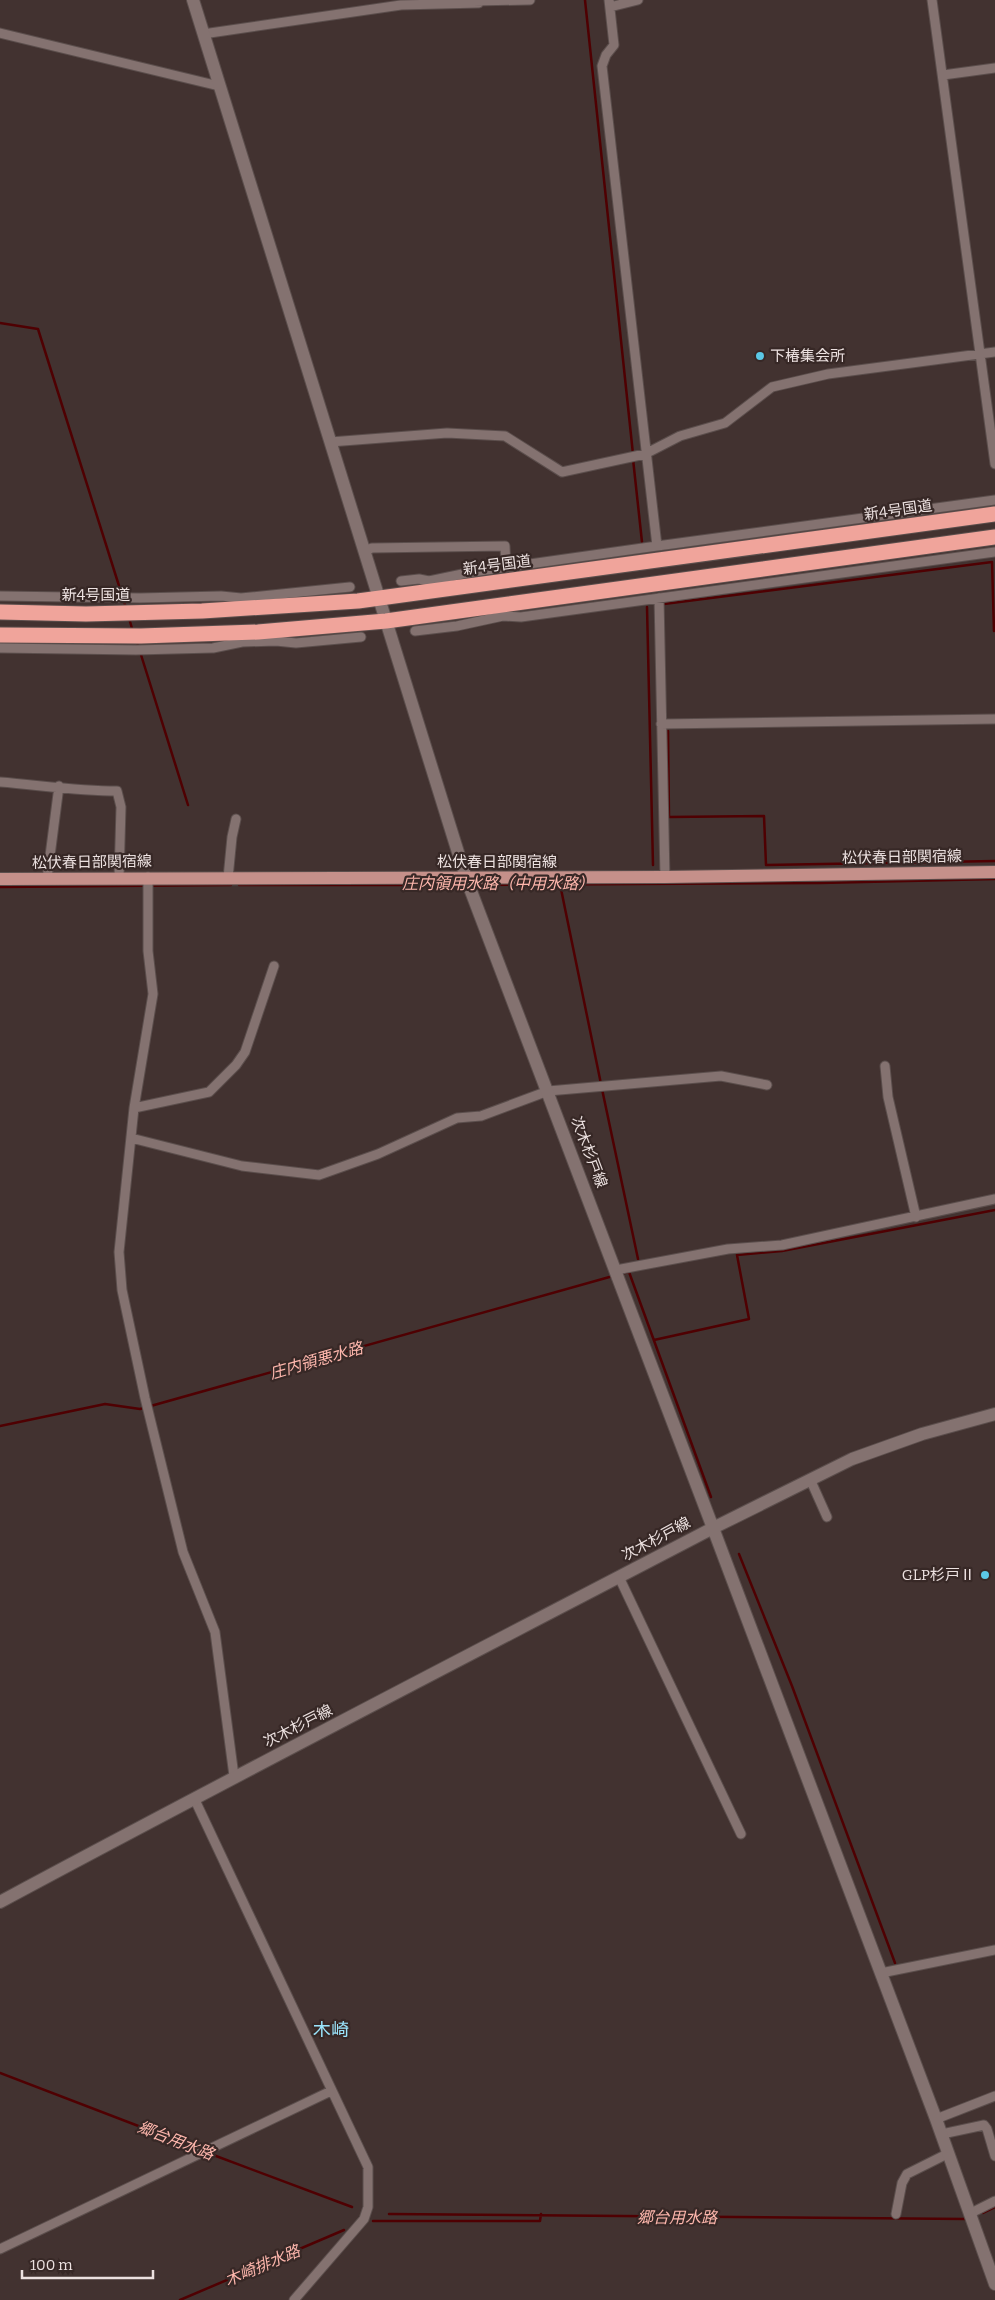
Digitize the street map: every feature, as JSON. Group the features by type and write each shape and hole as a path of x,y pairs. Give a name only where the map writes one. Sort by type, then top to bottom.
{"highway":[{"name":"新4号国道","path":"0,612 86,614 253,603 379,598 444,584 989,510"},
{"path":"0,635 259,637 386,621 488,613 995,537"}],"main road":[{"name":"松伏春日部関宿線","path":"0,879 148,877 665,877 995,872"}],"street":[{"name":"次木杉戸線","path":"0,1902 234,1776 374,1706 713,1528 466,878 193,0"},
{"path":"467,0 479,2"},
{"path":"203,34 401,6 530,0"},
{"path":"638,0 609,4 614,45 602,66 657,546"},
{"path":"932,0 995,464"},
{"path":"0,33 219,86"},
{"path":"943,75 995,68"},
{"path":"330,442 447,433 505,436 562,472 646,454 680,436 725,423 772,387 828,374 995,352"},
{"path":"401,581 444,584 506,567 657,546 989,510 995,500"},
{"path":"364,551 372,548 505,546 506,567"},
{"path":"414,632 457,626 488,613 521,617 995,552"},
{"path":"0,596 140,598 221,596 253,603 350,587"},
{"path":"659,598 665,877"},
{"path":"0,648 86,651 213,648 259,637 296,643 361,637"},
{"path":"661,724 995,719"},
{"path":"0,782 59,786 80,791 117,791 121,807 119,878"},
{"path":"47,879 59,786"},
{"path":"228,878 232,837 236,819"},
{"path":"148,877 148,951 153,994 134,1108 119,1252 122,1290 145,1398 183,1552 219,1646 225,1712 234,1776"},
{"path":"134,1108 209,1092 236,1065 245,1052 274,966"},
{"path":"885,1066 888,1097 916,1217"},
{"path":"131,1138 242,1166 319,1175 378,1154 457,1118 481,1116 548,1091 721,1076 767,1085"},
{"path":"616,1270 728,1249 782,1245 995,1200"},
{"path":"995,1414 922,1434 852,1459 713,1528 942,2134 995,2284"},
{"path":"810,1479 827,1517"},
{"path":"619,1577 741,1834"},
{"path":"194,1798 368,2167 368,2207 364,2219 294,2300"},
{"path":"881,1973 995,1950"},
{"path":"0,2249 331,2091"},
{"path":"936,2119 995,2096"},
{"path":"942,2134 984,2125 995,2156"},
{"path":"896,2214 902,2183 907,2174 949,2153"},
{"path":"971,2213 995,2201"}],"waterway":[{"path":"585,0 633,454"},
{"path":"0,323 38,329 126,608"},
{"path":"633,459 642,542"},
{"path":"664,604 992,562 994,631"},
{"path":"647,607 653,865"},
{"path":"129,618 133,632"},
{"path":"137,642 188,805"},
{"path":"668,731 669,817 764,816 766,865 995,861"},
{"name":"庄内領用水路（中用水路）","path":"474,885 820,883 995,879"},
{"name":"庄内領用水路（中用水路）","path":"0,887 231,885"},
{"name":"庄内領用水路（中用水路）","path":"239,885 463,885"},
{"path":"561,889 601,1084"},
{"path":"602,1089 638,1259"},
{"path":"654,1340 749,1319 737,1255 782,1251 995,1210"},
{"path":"620,1274 629,1272 711,1497"},
{"name":"庄内領悪水路","path":"0,1426 105,1404 140,1409 613,1276"},
{"path":"739,1554 792,1686 895,1963"},
{"name":"郷台用水路","path":"0,2073 201,2150"},
{"name":"郷台用水路","path":"208,2153 352,2207"},
{"name":"郷台用水路","path":"983,2213 995,2207"},
{"name":"郷台用水路","path":"389,2214 966,2219"},
{"name":"木崎排水路","path":"373,2221 540,2221 541,2214"},
{"name":"木崎排水路","path":"180,2300 344,2230"}],"place":[{"name":"下椿集会所","path":"760,356"},
{"name":"GLP杉戸Ⅱ","path":"985,1575"}],"district":[{"name":"木崎","path":"331,2030"}]}
